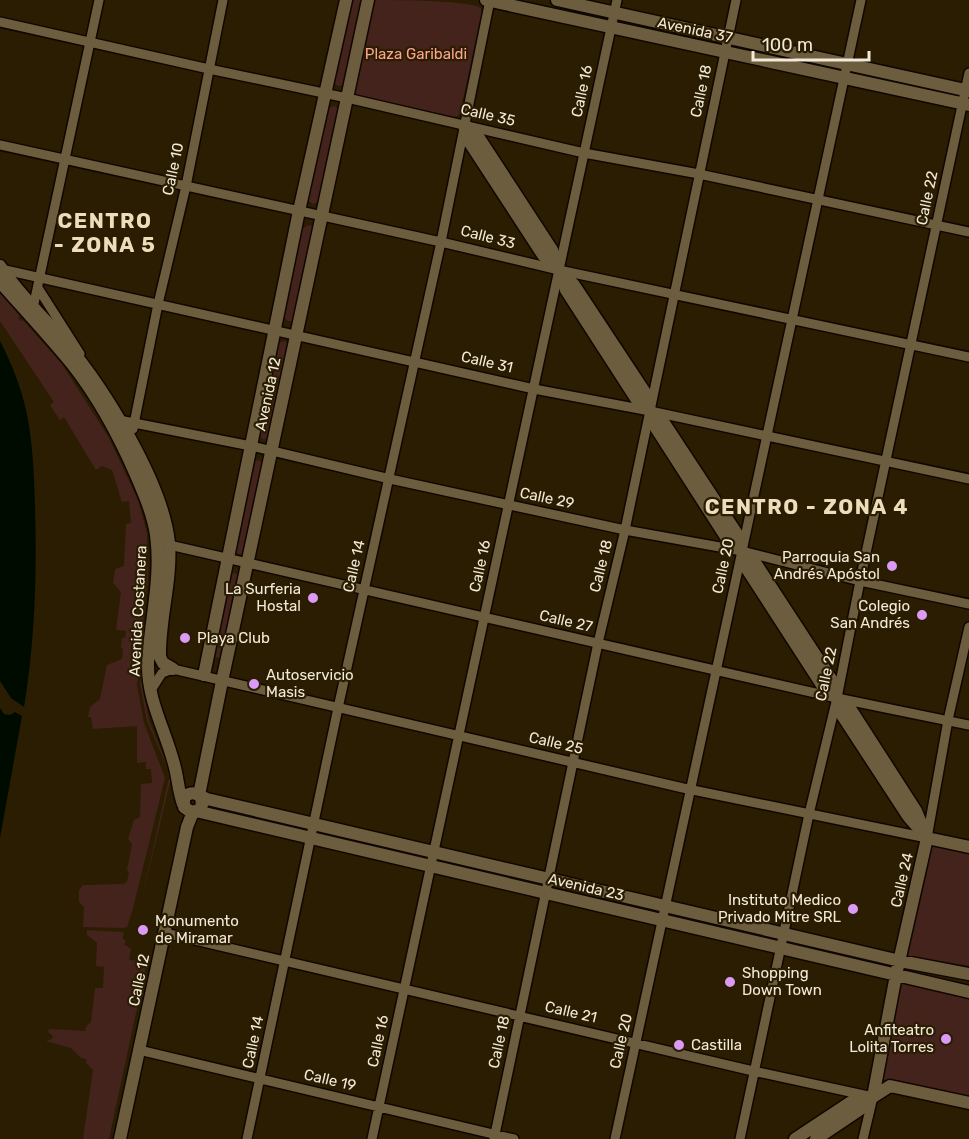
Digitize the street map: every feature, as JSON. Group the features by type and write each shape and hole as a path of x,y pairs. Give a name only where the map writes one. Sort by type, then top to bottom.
{"main road":[{"name":"Avenida 12","path":"204,675 299,211 346,0"},
{"name":"Avenida 12","path":"200,796 222,679 368,0"},
{"name":"Avenida 37","path":"489,0 966,104"},
{"name":"Avenida 37","path":"557,0 616,6 728,38 967,90"},
{"path":"464,125 479,138 552,250 559,270 574,285 646,394 650,411 664,423 713,497 737,534 742,552 756,564 833,682 837,698 851,710 916,811 927,838"},
{"name":"Avenida Costanera","path":"0,271 64,340 92,377 119,420 127,442"},
{"name":"Avenida Costanera","path":"0,271 74,366 127,442 154,492 164,521 160,653 163,663 173,669"},
{"name":"Avenida Costanera","path":"163,543 157,574 148,662 150,694 175,766 179,794 189,809"},
{"path":"189,809 184,798 194,793 200,796"},
{"name":"Avenida 23","path":"200,796 900,961 969,974"},
{"name":"Avenida 23","path":"189,809 969,992"},
{"name":"Calle 12","path":"120,1139 165,933 189,809"},
{"name":"Calle 25","path":"927,838 969,848"},
{"name":"Calle 24","path":"873,1097 896,975 927,838"},
{"path":"816,1139 890,1086 969,1103"},
{"path":"795,1139 854,1100 873,1097"}],"street":[{"path":"33,308 99,0"},
{"name":"Calle 10","path":"127,442 134,423 158,304 186,186 223,0"},
{"name":"Calle 14","path":"247,1139 338,708 441,242 489,0"},
{"name":"Calle 18","path":"494,1137 736,0"},
{"name":"Calle 20","path":"615,1139 861,0"},
{"name":"Calle 16","path":"372,1139 616,6"},
{"name":"Calle 35","path":"0,22 326,93 584,153 699,174 969,232"},
{"name":"Calle 22","path":"740,1139 809,814 837,698 937,225 966,104 969,73"},
{"name":"Calle 33","path":"0,146 321,215 559,270 969,357"},
{"name":"Calle 31","path":"0,271 39,283 158,304 534,389 650,411 969,479"},
{"path":"39,283 92,377"},
{"name":"Calle 29","path":"119,420 250,446 625,530 742,552 860,581 969,604"},
{"name":"Calle 27","path":"163,543 837,698 969,725"},
{"name":"Calle 24","path":"927,838 948,720 969,627"},
{"path":"150,694 158,677 173,669"},
{"name":"Calle 25","path":"173,669 690,789 927,838"},
{"name":"Calle 21","path":"165,933 873,1097"},
{"name":"Calle 19","path":"140,1050 494,1137 514,1139"},
{"name":"Calle 24","path":"863,1139 873,1097"}],"green space":[{"path":"350,0 364,0 344,85 338,86 333,82"},
{"name":"Plaza Garibaldi","path":"372,0 461,3 481,8 482,14 458,116 453,117 357,96 353,93"},
{"path":"335,106 339,110 319,202 313,204 309,201 308,196 328,108"},
{"path":"309,225 313,227 293,321 288,321 283,317 301,229"},
{"path":"0,293 20,316 18,318 23,320 62,364 109,438 138,500 147,533 148,577 137,685 144,723 165,778 132,912 127,927 123,928 83,927 84,907 79,902 79,890 83,885 124,884 127,881 132,844 128,839 134,820 140,817 141,784 152,783 151,769 146,769 146,762 137,763 137,726 93,729 91,717 88,717 90,707 100,699 107,665 122,659 122,638 125,638 126,631 116,630 121,592 113,583 115,569 124,566 126,524 131,523 129,501 122,502 112,470 102,466 96,470 64,417 60,420 50,405 54,402 0,321"},
{"path":"285,341 289,345 270,438 263,439 258,435 278,343"},
{"path":"71,369 112,435 122,456 70,370"},
{"path":"122,456 142,498 152,532 153,577 142,684 149,721 168,767 171,778 139,911 169,778 167,767 147,721 140,684 151,577 150,532 141,499"},
{"path":"259,460 263,463 245,553 239,554 235,552 251,464"},
{"path":"239,574 224,659 210,656 228,575"},
{"path":"930,845 969,853 969,969 906,955"},
{"path":"87,930 123,932 122,937 126,942 124,944 131,949 129,960 140,961 140,956 148,957 109,1139 83,1139 93,1070 86,1063 87,1059 81,1058 71,1048 46,1041 52,1039 53,1036 48,1032 49,1029 85,1031 91,1022 95,988 103,988 104,967 96,966 97,943 87,935"},
{"path":"901,983 969,998 969,1097 881,1079"}],"shaded area":[{"path":"0,341 24,401 34,470 36,531 34,607 31,657 24,707 11,698 0,681"},
{"path":"0,708 4,714 10,715 15,712 22,716 0,838"}],"place":[{"name":"Parroquia San Andrés Apóstol","path":"892,566"},
{"name":"La Surferia Hostal","path":"313,598"},
{"name":"Colegio San Andrés","path":"922,615"},
{"name":"Playa Club","path":"185,638"},
{"name":"Autoservicio Masis","path":"254,684"},
{"name":"Instituto Medico Privado Mitre SRL","path":"853,909"},
{"name":"Monumento de Miramar","path":"143,930"},
{"name":"Shopping Down Town","path":"730,982"},
{"name":"Anfiteatro Lolita Torres","path":"946,1039"},
{"name":"Castilla","path":"679,1045"}],"district":[{"name":"CENTRO - ZONA 5","path":"105,232"},
{"name":"CENTRO - ZONA 4","path":"807,506"}]}
